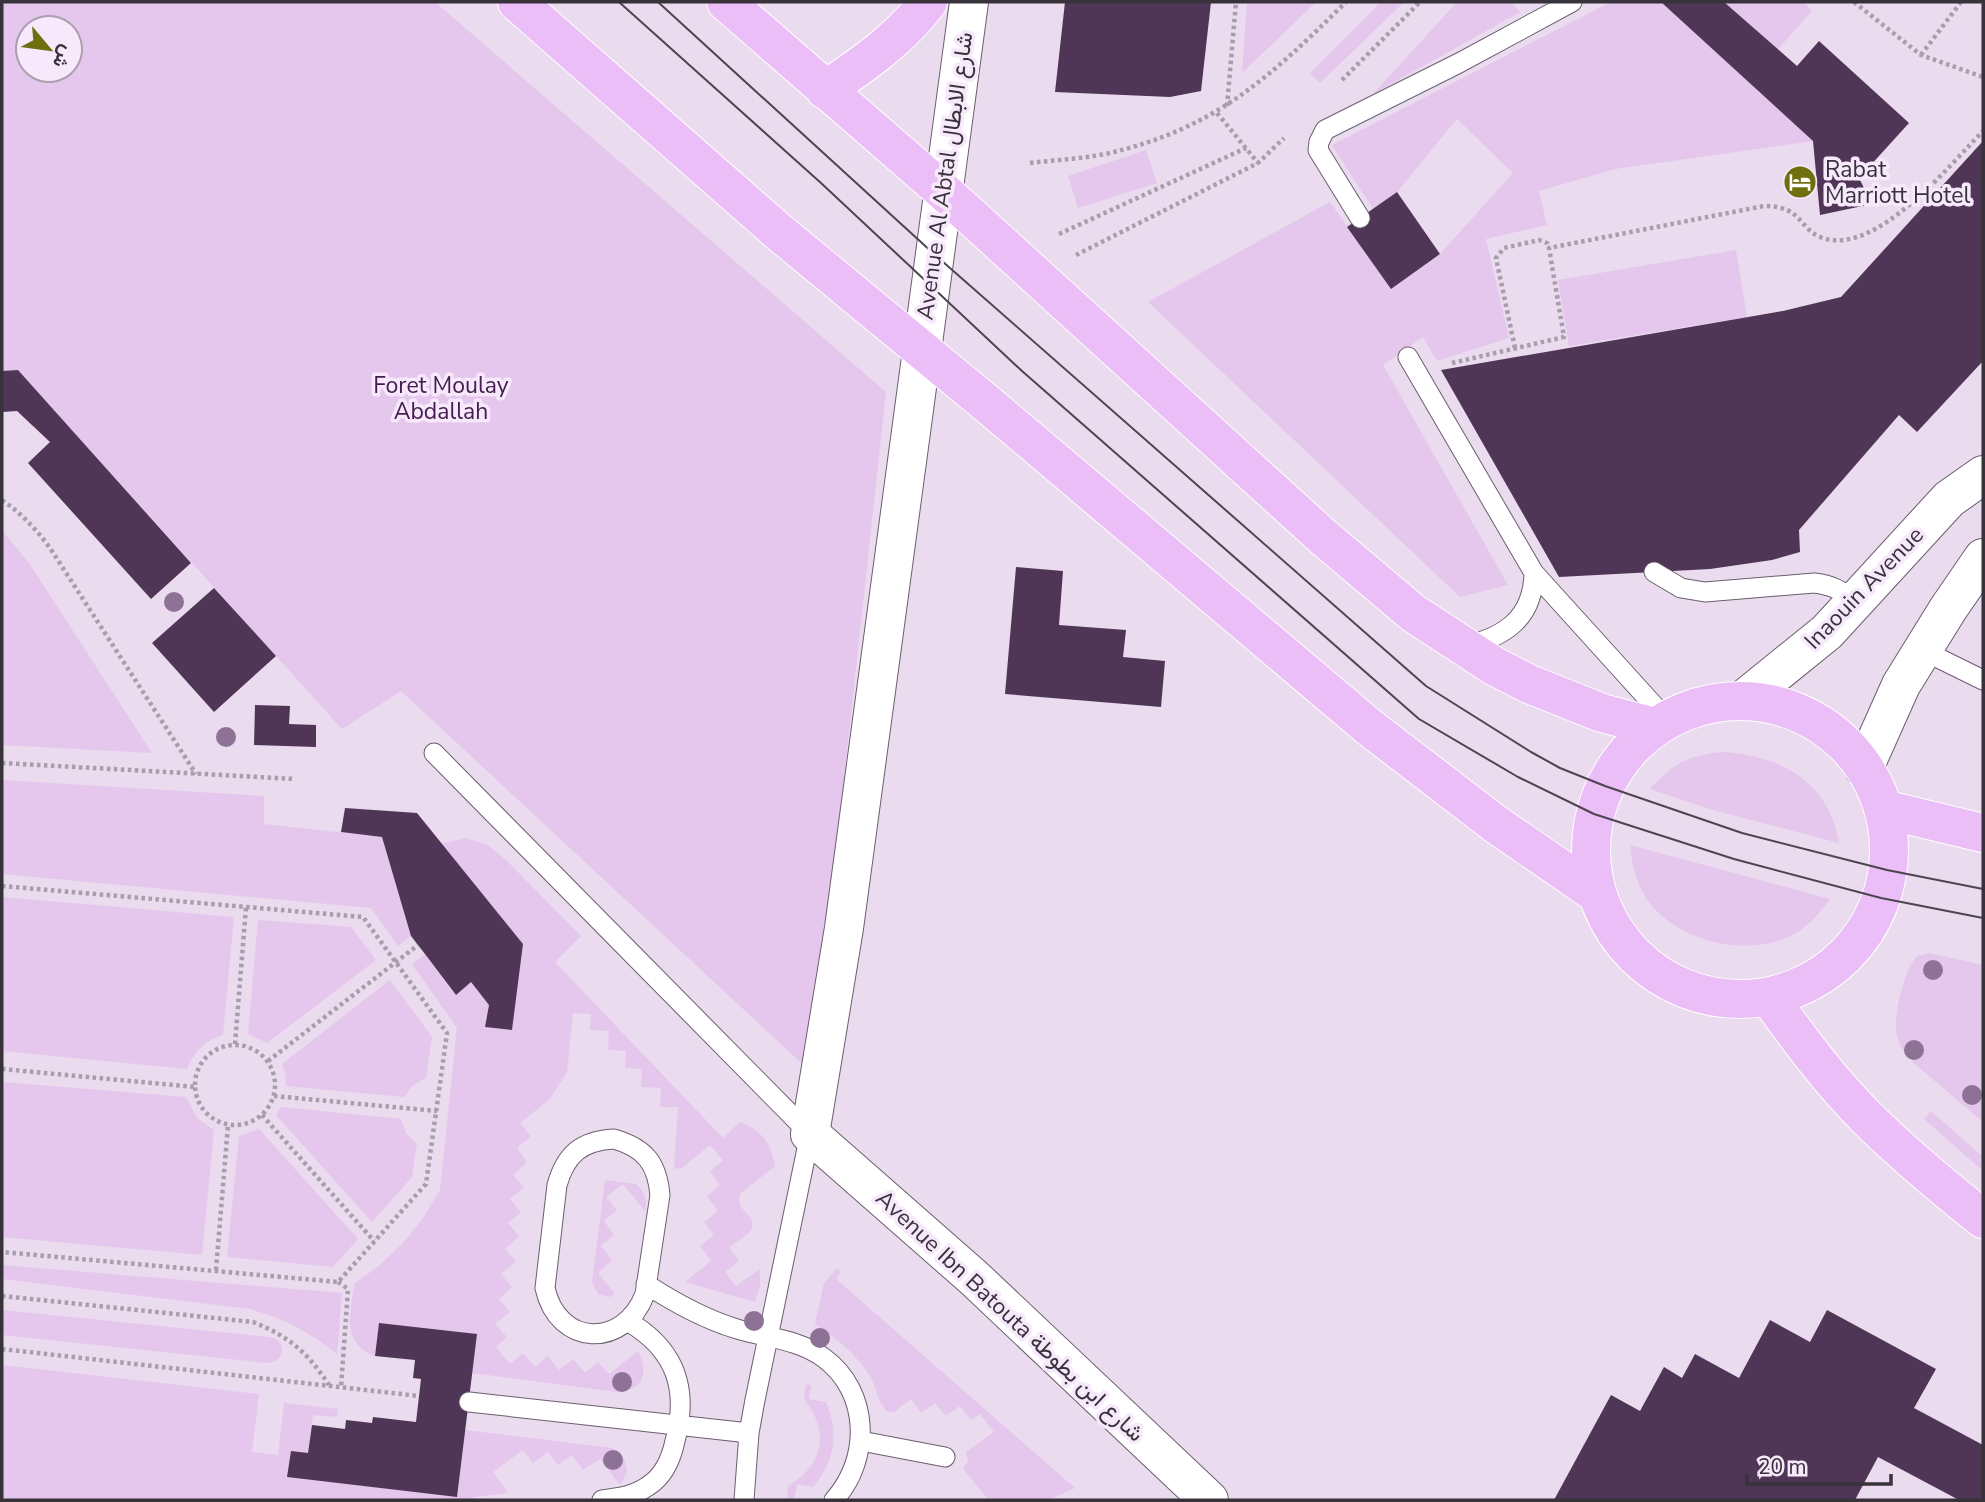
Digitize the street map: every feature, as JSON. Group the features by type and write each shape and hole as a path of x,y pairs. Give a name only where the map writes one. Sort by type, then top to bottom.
{"main road":[{"path":"517,2 780,233 991,407 1369,727 1493,823 1597,894"},
{"path":"726,2 943,191 1331,544 1413,613 1494,666 1560,698 1602,713 1661,724"},
{"path":"825,90 887,47 928,2"},
{"path":"1744,700 1775,705 1805,715 1831,732 1864,768 1883,809 1888,839 1887,870 1881,898 1868,926 1849,952 1825,972 1798,988 1769,997 1737,1000 1707,996 1677,986 1650,970 1627,949 1609,923 1597,894 1592,867 1594,814 1605,786 1619,763 1635,744 1661,724 1683,712 1713,704 1744,700"},
{"path":"1883,809 1983,833"},
{"path":"1769,997 1817,1063 1866,1117 1983,1219"}],"street":[{"name":"Avenue Al Abtal شارع الابطال","path":"810,1134 844,928 969,2"},
{"name":"Inaouin Avenue","path":"1744,700 1827,632 1948,499 1983,475"},
{"path":"1864,768 1895,697 1922,650 1983,558"},
{"name":"Avenue Ibn Batouta شارع ابن بطوطة","path":"810,1134 974,1278 1209,1500"}],"lane":[{"path":"1360,218 1318,150 1325,130 1459,64 1572,2"},
{"path":"1408,357 1534,573 1661,724"},
{"path":"1654,572 1681,588 1705,592 1824,584 1845,593 1855,603"},
{"path":"1462,646 1482,642 1502,633 1518,619 1534,592 1534,573"},
{"path":"1922,650 1983,680"},
{"path":"434,753 810,1134 750,1433 744,1500"},
{"path":"614,1139 629,1143 643,1152 659,1179 660,1195 646,1284 639,1309 629,1322 616,1330 600,1334 584,1333 569,1327 557,1318 549,1304 545,1288 556,1185 561,1169 570,1156 583,1146 598,1140 614,1139"},
{"path":"646,1284 705,1318 808,1348 838,1371 856,1404 861,1422 861,1441 853,1471 834,1500"},
{"path":"602,1500 634,1494 658,1478 673,1452 679,1425 681,1402 672,1364 646,1332 629,1322"},
{"path":"469,1402 750,1433"},
{"path":"861,1441 945,1458"}],"path":[{"path":"1227,106 1236,2"},
{"path":"1030,163 1103,154 1138,145 1217,113 1273,72 1346,2"},
{"path":"1341,81 1420,2"},
{"path":"1854,2 1921,55 1983,77"},
{"path":"1921,55 1961,2"},
{"path":"1217,113 1258,163"},
{"path":"1073,257 1258,163 1292,131"},
{"path":"1549,248 1764,206 1789,210 1820,237 1841,240 1879,229 1909,206 1983,131"},
{"path":"1059,234 1246,148"},
{"path":"1442,365 1564,337 1549,248 1547,243 1539,240 1504,248 1496,258 1515,348"},
{"path":"2,500 36,528 196,774"},
{"path":"2,763 295,779"},
{"path":"2,886 363,917 447,1033 426,1184 338,1282"},
{"path":"235,1044 246,907"},
{"path":"268,1060 418,946"},
{"path":"235,1044 259,1051 268,1060 274,1071 274,1096 262,1115 252,1122 228,1125 218,1121 202,1108 195,1087 196,1077 206,1058 224,1046 235,1044"},
{"path":"2,1069 195,1087"},
{"path":"274,1096 437,1111"},
{"path":"262,1115 374,1241"},
{"path":"216,1270 228,1125"},
{"path":"2,1252 338,1282 348,1289 341,1387"},
{"path":"2,1296 253,1322 277,1332 298,1346 330,1386"},
{"path":"2,1349 419,1396"}],"green space":[{"name":"Foret Moulay Abdallah","path":"2,2 435,2 886,392 812,1073 401,691 342,729 18,370 2,371"},
{"path":"1247,2 1316,2 1242,73"},
{"path":"1381,2 1404,2 1320,83 1310,73"},
{"path":"1457,2 1511,2 1520,12 1373,94"},
{"path":"1611,2 1661,2 1813,141 1615,169 1539,191 1547,225 1486,239 1509,338 1437,361 1423,337 1383,365 1508,585 1460,597 1148,302 1330,202 1391,289 1440,254 1513,173 1457,119 1397,192 1373,209 1332,145"},
{"path":"1724,2 1804,2 1812,11 1778,49"},
{"path":"1146,150 1157,183 1078,208 1068,176"},
{"path":"1736,250 1747,317 1569,346 1558,280"},
{"path":"2,530 29,563 152,753 2,745"},
{"path":"1723,752 1764,759 1799,776 1825,803 1834,821 1839,843 1713,810 1650,789 1682,762"},
{"path":"2,780 264,796 264,824 382,837 411,936 398,946 371,908 2,874"},
{"path":"465,838 488,845 506,860 581,936 555,962 723,1138 740,1122 760,1134 768,1144 773,1158 775,1166 741,1193 740,1204 753,1223 752,1228 729,1247 739,1261 725,1272 736,1286 760,1269 760,1286 755,1302 685,1282 711,1261 700,1246 714,1235 704,1222 718,1211 707,1196 720,1185 710,1171 723,1160 710,1145 682,1168 676,1169 678,1107 660,1107 661,1088 641,1087 642,1069 625,1068 626,1051 608,1050 609,1031 590,1030 591,1014 573,1013 567,1072 550,1099 520,1123 531,1136 517,1148 527,1162 513,1175 524,1187 510,1199 521,1212 508,1223 519,1236 505,1249 516,1262 501,1274 512,1287 499,1299 510,1312 495,1324 507,1337 496,1347 510,1364 523,1353 535,1367 548,1356 559,1370 573,1359 585,1373 598,1362 609,1374 638,1351 643,1374 638,1384 626,1391 472,1373 477,1334 379,1323 375,1356 364,1350 352,1335 350,1316 354,1284 380,1265 403,1243 440,1190 457,1028 412,964 425,954 455,995 471,982 489,1005 485,1027 512,1030 523,944 442,844"},
{"path":"1630,845 1830,899 1806,926 1778,941 1758,945 1717,942 1697,936 1661,916 1640,887"},
{"path":"2,897 234,917 223,1035 210,1040 201,1048 187,1069 2,1051"},
{"path":"258,920 351,927 376,960 267,1043 248,1034"},
{"path":"1930,953 1983,965 1983,1122 1916,1065 1902,1049 1897,1037 1896,1018 1908,972 1917,956"},
{"path":"390,980 432,1037 426,1078 413,1085 404,1097 286,1086 282,1064"},
{"path":"2,1082 186,1097 197,1118 214,1130 202,1255 2,1237"},
{"path":"281,1107 401,1119 406,1133 417,1144 412,1177 372,1222 276,1115"},
{"path":"1931,1111 1983,1157 1983,1171 1924,1119"},
{"path":"259,1129 358,1239 333,1267 227,1257 239,1136"},
{"path":"605,1180 636,1184 646,1199 645,1211 623,1184 606,1197 617,1210 604,1221 614,1235 601,1246 612,1260 598,1273 615,1294 610,1297 598,1294 592,1282"},
{"path":"2,1265 342,1293 337,1354 296,1327 250,1309 2,1279"},
{"path":"837,1268 841,1272 836,1279 1075,1488 1049,1500 989,1500 963,1469 968,1461 966,1452 994,1432 980,1414 971,1420 960,1406 946,1416 935,1403 921,1413 911,1399 894,1412 888,1412 880,1401 871,1378 853,1354 815,1324 824,1283"},
{"path":"2,1310 269,1337 279,1342 282,1351 278,1359 267,1363 2,1335"},
{"path":"2,1365 259,1394 252,1452 278,1455 284,1403 338,1409 337,1417 313,1415 308,1453 291,1451 288,1477 457,1497 465,1430 612,1448 624,1458 627,1472 620,1485 600,1459 583,1470 572,1455 558,1465 548,1452 533,1463 523,1450 493,1472 508,1493 474,1497 474,1500 2,1500"},
{"path":"806,1385 811,1385 809,1399 826,1402 833,1425 833,1446 826,1467 813,1487 797,1484 794,1500 787,1498 788,1486 809,1468 819,1447 818,1423 804,1399"}],"building":[{"path":"1065,2 1211,2 1201,91 1170,97 1055,92"},
{"path":"1661,2 1724,2 1797,66 1819,41 1909,123 1859,178 1872,204 1820,215 1813,141"},
{"path":"1983,141 1983,361 1917,432 1899,415 1799,530 1800,552 1772,560 1710,569 1559,577 1441,370 1783,311 1841,297"},
{"path":"1397,192 1440,254 1391,289 1347,227"},
{"path":"18,370 191,563 151,599 28,463 50,442 17,411 2,412 2,371"},
{"path":"1016,567 1063,571 1059,625 1126,630 1123,657 1165,661 1161,707 1005,694"},
{"path":"214,588 276,656 214,712 152,643"},
{"path":"255,705 290,706 289,724 316,725 316,747 254,745"},
{"path":"345,808 417,813 523,944 512,1030 485,1027 489,1005 471,982 456,995 411,936 382,837 341,832"},
{"path":"1827,1310 1936,1369 1914,1408 1983,1445 1983,1500 1959,1500 1878,1457 1855,1500 1554,1500 1611,1395 1640,1411 1664,1367 1682,1378 1695,1354 1739,1378 1770,1320 1810,1342"},
{"path":"379,1323 477,1334 457,1497 287,1477 291,1451 308,1453 312,1425 345,1429 346,1420 372,1423 373,1417 416,1422 421,1379 413,1378 415,1360 375,1356"}],"tram line":[{"path":"619,2 821,183 1022,371 1419,719 1518,777 1594,814 1734,859 1881,898 1983,918"},
{"path":"658,2 934,254 1426,686 1531,752 1560,768 1605,786 1742,833 1887,870 1983,889"}],"place":[{"name":"Rabat Marriott Hotel","path":"1800,182"}]}
